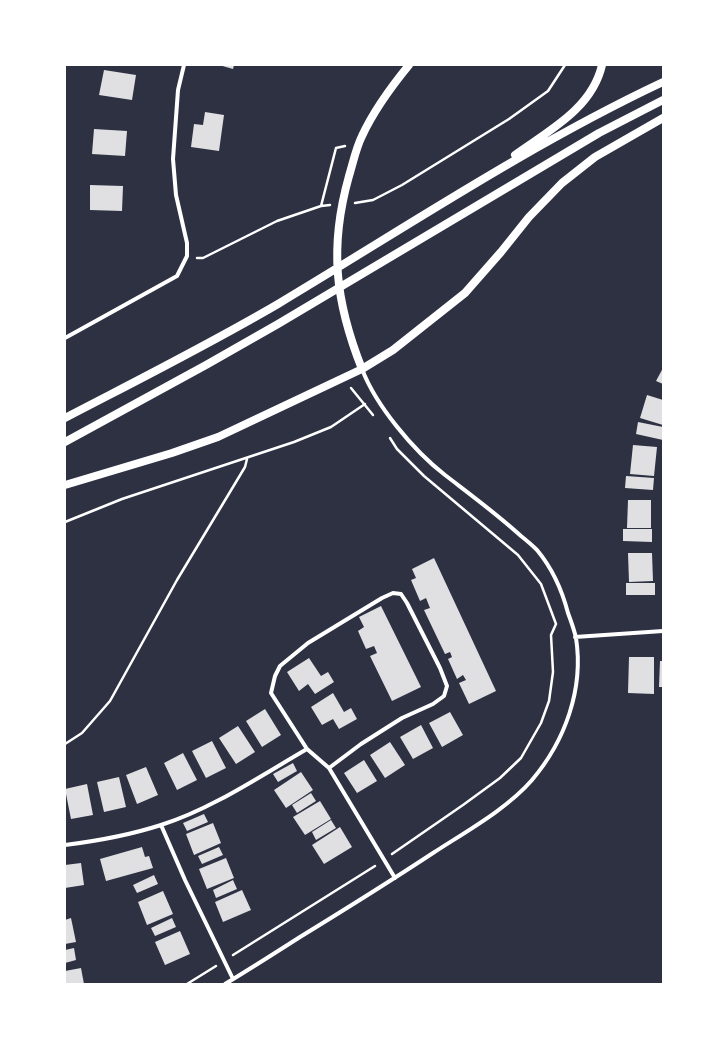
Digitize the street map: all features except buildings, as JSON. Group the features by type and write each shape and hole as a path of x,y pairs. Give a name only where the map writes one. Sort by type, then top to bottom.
{"main road":[{"path":"362,369 350,339 338,284 336,259 342,201 357,148 362,136 377,108 409,65"},
{"path":"471,187 573,113 586,99 595,86 602,65"},
{"path":"65,418 210,342 522,156 613,105 663,82"},
{"path":"65,442 271,328 599,133 663,100"},
{"path":"65,485 172,453 218,437 362,369 393,350 465,293 529,217 562,184 595,157 663,118"}],"street":[{"path":"65,338 177,276 186,256 187,243 176,195 173,159 178,90 184,65"},
{"path":"225,984 395,878 511,800 531,781 543,766 562,735 577,684 578,672 575,636 563,596 556,579 537,550 488,507 444,474 413,446 368,384 362,369"},
{"path":"329,768 361,744 395,723 433,704 444,696 447,686 440,668 401,594 393,593 382,598 308,643 280,666 275,676 272,693 307,750 329,768 395,878"},
{"path":"575,636 663,631"},
{"path":"65,845 95,841 160,825 181,818 219,800 307,750"},
{"path":"160,825 233,979"}],"path":[{"path":"349,204 373,200 402,186 509,119 548,91 565,65"},
{"path":"321,206 336,148 345,146"},
{"path":"186,256 203,258 277,221 321,206 335,205"},
{"path":"343,377 373,416"},
{"path":"65,522 122,499 247,458 331,427 365,404 368,384"},
{"path":"187,984 384,860 464,805 500,778 521,758 541,723 550,701 553,672 551,635 556,624 541,584 518,554 424,476 396,449 386,433"},
{"path":"65,744 82,733 110,701 177,580 245,467 247,458"}]}
